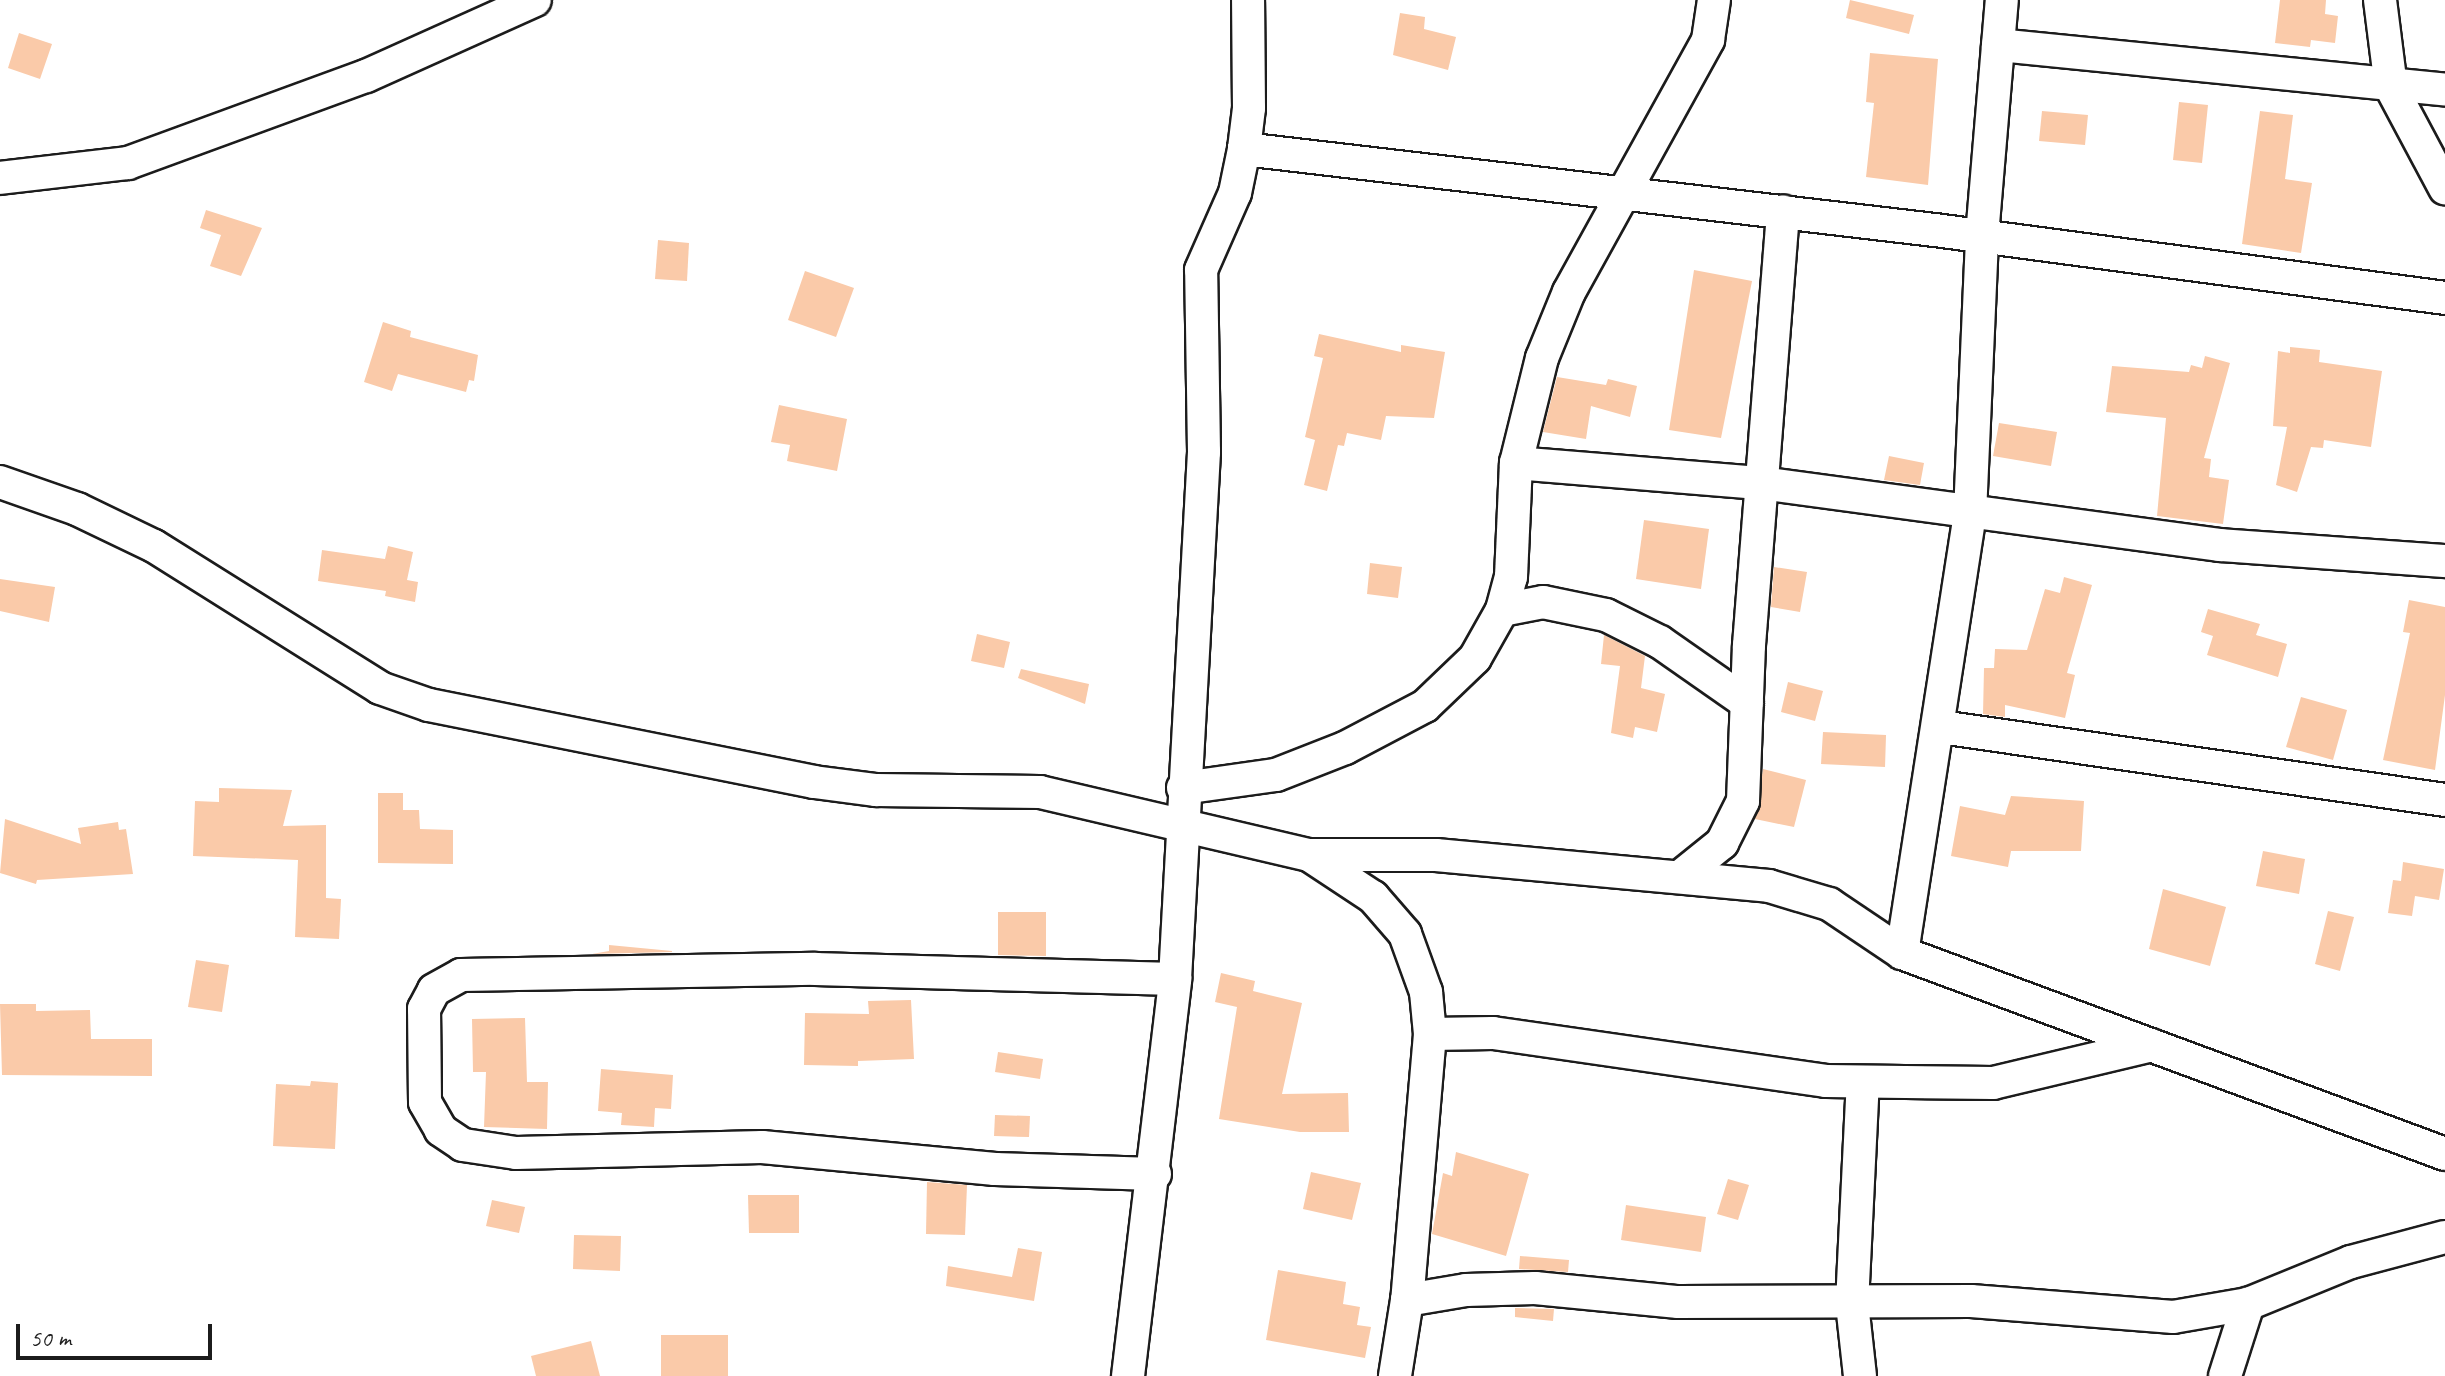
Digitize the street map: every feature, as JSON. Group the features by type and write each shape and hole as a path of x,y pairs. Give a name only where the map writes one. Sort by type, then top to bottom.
{"street":[{"path":"0,178 128,163 366,76 535,0"},
{"path":"1128,1376 1155,1174 1175,979 1183,788 1204,452 1201,270 1235,193 1244,149 1249,108 1248,0"},
{"path":"1183,788 1276,775 1345,748 1425,706 1475,658 1502,610 1515,540 1516,463 1542,358 1569,292 1708,40 1714,0"},
{"path":"1902,953 1941,727 1970,514 1982,236 2002,0"},
{"path":"2380,0 2391,87 2445,188"},
{"path":"1998,45 2391,87 2445,90"},
{"path":"1244,149 1783,211 2445,298"},
{"path":"1681,876 1722,843 1743,801 1761,483 1783,211"},
{"path":"1516,463 1761,483 1970,514 2220,545 2445,561"},
{"path":"0,482 77,509 154,546 380,688 429,705 814,782 876,790 1040,792 1309,855 1436,855 1769,886 1829,904 1902,953 2445,1154"},
{"path":"1502,610 1543,602 1606,615 1660,642 1747,703"},
{"path":"1941,727 2445,800"},
{"path":"1309,855 1373,897 1405,934 1426,992 1430,1034 1407,1300 1395,1376"},
{"path":"1155,1174 995,1169 762,1147 516,1153 463,1145 441,1130 425,1102 424,1009 434,990 461,975 815,969 1175,979"},
{"path":"1430,1034 1493,1033 1826,1081 1863,1082 1993,1083 2152,1045"},
{"path":"1860,1376 1852,1304 1863,1082"},
{"path":"1407,1300 1466,1290 1535,1288 1678,1302 1852,1304 1971,1301 2173,1317 2248,1304 2351,1262 2445,1237"},
{"path":"2225,1376 2248,1304"}],"building":[{"path":"1850,0 1914,15 1909,34 1846,18"},
{"path":"2280,0 2326,0 2325,14 2338,16 2335,43 2311,40 2310,47 2275,43"},
{"path":"1400,13 1425,17 1424,29 1456,37 1448,70 1393,55"},
{"path":"19,33 52,44 40,79 8,68"},
{"path":"1870,53 1938,59 1928,185 1866,177 1874,103 1866,102"},
{"path":"2179,102 2208,105 2202,163 2173,160"},
{"path":"2042,111 2088,115 2085,145 2039,141"},
{"path":"2260,111 2293,115 2285,179 2312,183 2301,253 2242,244"},
{"path":"206,210 262,228 241,276 210,266 221,235 200,228"},
{"path":"658,240 689,243 687,281 655,279"},
{"path":"1694,270 1752,281 1721,438 1669,430"},
{"path":"805,271 854,288 836,337 788,320"},
{"path":"383,322 411,331 410,337 478,355 474,381 469,380 466,392 398,374 392,391 364,382"},
{"path":"1319,334 1401,352 1401,345 1445,352 1434,418 1386,416 1381,440 1347,433 1344,446 1338,445 1327,491 1304,485 1315,440 1305,437 1323,358 1314,356"},
{"path":"2290,347 2320,350 2319,362 2382,371 2371,447 2324,440 2323,448 2311,447 2297,492 2276,485 2287,427 2273,426 2278,351 2290,353"},
{"path":"2205,356 2230,363 2204,458 2211,459 2209,477 2229,480 2223,524 2157,516 2166,418 2106,412 2112,366 2189,372 2191,365 2202,368"},
{"path":"1557,377 1606,385 1608,379 1637,386 1630,417 1591,406 1586,439 1543,432"},
{"path":"779,405 847,419 837,471 787,461 790,445 771,442"},
{"path":"1999,423 2057,432 2051,466 1993,456"},
{"path":"1889,456 1924,463 1920,485 1884,480"},
{"path":"1644,520 1709,529 1701,589 1636,579"},
{"path":"388,546 413,552 407,580 418,582 415,602 385,596 386,591 318,581 322,550 385,559"},
{"path":"1370,563 1402,567 1398,598 1367,594"},
{"path":"1774,567 1807,572 1800,612 1771,607"},
{"path":"2064,577 2092,585 2067,673 2075,675 2065,718 2005,705 2005,717 1983,714 1984,668 1994,668 1995,649 2027,650 2045,589 2060,593"},
{"path":"0,579 55,587 49,622 0,611"},
{"path":"2409,600 2445,607 2445,695 2435,770 2383,760 2410,633 2403,632"},
{"path":"2208,609 2260,624 2256,635 2287,644 2278,677 2207,655 2213,636 2201,632"},
{"path":"977,634 1010,642 1004,668 971,661"},
{"path":"1604,635 1645,656 1641,688 1665,694 1657,732 1635,727 1633,738 1611,733 1620,666 1601,664"},
{"path":"1021,669 1089,684 1085,704 1018,678"},
{"path":"1788,682 1823,691 1815,721 1781,712"},
{"path":"2301,697 2347,710 2333,760 2286,747"},
{"path":"1823,732 1886,735 1885,767 1821,764"},
{"path":"1763,769 1806,780 1794,827 1755,819"},
{"path":"219,788 292,790 283,826 326,825 326,898 341,899 339,939 295,937 298,860 193,856 195,801 219,802"},
{"path":"378,793 403,793 403,810 419,810 420,829 453,830 453,864 378,863"},
{"path":"2011,796 2084,801 2081,851 2011,851 2008,867 1951,856 1960,806 2005,815"},
{"path":"5,819 81,844 78,828 118,822 119,830 126,829 133,874 37,880 36,884 0,873"},
{"path":"2263,851 2305,859 2299,894 2256,886"},
{"path":"2403,862 2444,869 2439,900 2415,896 2412,916 2388,913 2393,880 2401,881"},
{"path":"2163,889 2226,907 2210,966 2149,949"},
{"path":"2328,911 2354,917 2340,971 2315,964"},
{"path":"998,912 1046,912 1046,956 998,955"},
{"path":"609,945 672,952 592,954 609,951"},
{"path":"196,960 229,965 222,1012 188,1007"},
{"path":"1221,973 1255,981 1253,991 1302,1003 1282,1094 1348,1093 1349,1132 1300,1132 1219,1119 1237,1007 1215,1002"},
{"path":"911,1000 914,1059 858,1061 858,1066 804,1065 805,1013 869,1014 868,1001"},
{"path":"0,1004 36,1004 36,1011 90,1010 91,1039 152,1039 152,1076 2,1075"},
{"path":"525,1018 527,1082 548,1082 547,1129 484,1127 486,1072 473,1072 472,1019"},
{"path":"998,1052 1043,1059 1040,1079 995,1072"},
{"path":"601,1069 673,1075 671,1109 655,1108 654,1127 621,1125 622,1113 598,1111"},
{"path":"311,1081 338,1083 335,1149 273,1146 276,1084 310,1086"},
{"path":"995,1115 1030,1116 1029,1137 994,1136"},
{"path":"1456,1152 1529,1174 1506,1256 1432,1234 1443,1173 1452,1176"},
{"path":"1311,1172 1361,1183 1352,1220 1303,1209"},
{"path":"1728,1179 1749,1185 1738,1220 1717,1214"},
{"path":"927,1182 967,1185 965,1235 926,1234"},
{"path":"748,1195 799,1195 799,1233 749,1233"},
{"path":"492,1200 525,1207 519,1233 486,1226"},
{"path":"1626,1205 1706,1217 1701,1252 1621,1240"},
{"path":"574,1235 621,1236 620,1271 573,1269"},
{"path":"1018,1248 1042,1252 1034,1301 946,1286 948,1266 1012,1277"},
{"path":"1520,1256 1569,1260 1568,1272 1519,1269"},
{"path":"1278,1270 1346,1282 1343,1304 1360,1307 1357,1325 1371,1327 1365,1358 1266,1340"},
{"path":"1515,1308 1554,1309 1553,1321 1515,1317"},
{"path":"661,1335 728,1335 728,1376 661,1376"},
{"path":"591,1341 600,1376 536,1376 531,1356"}]}
